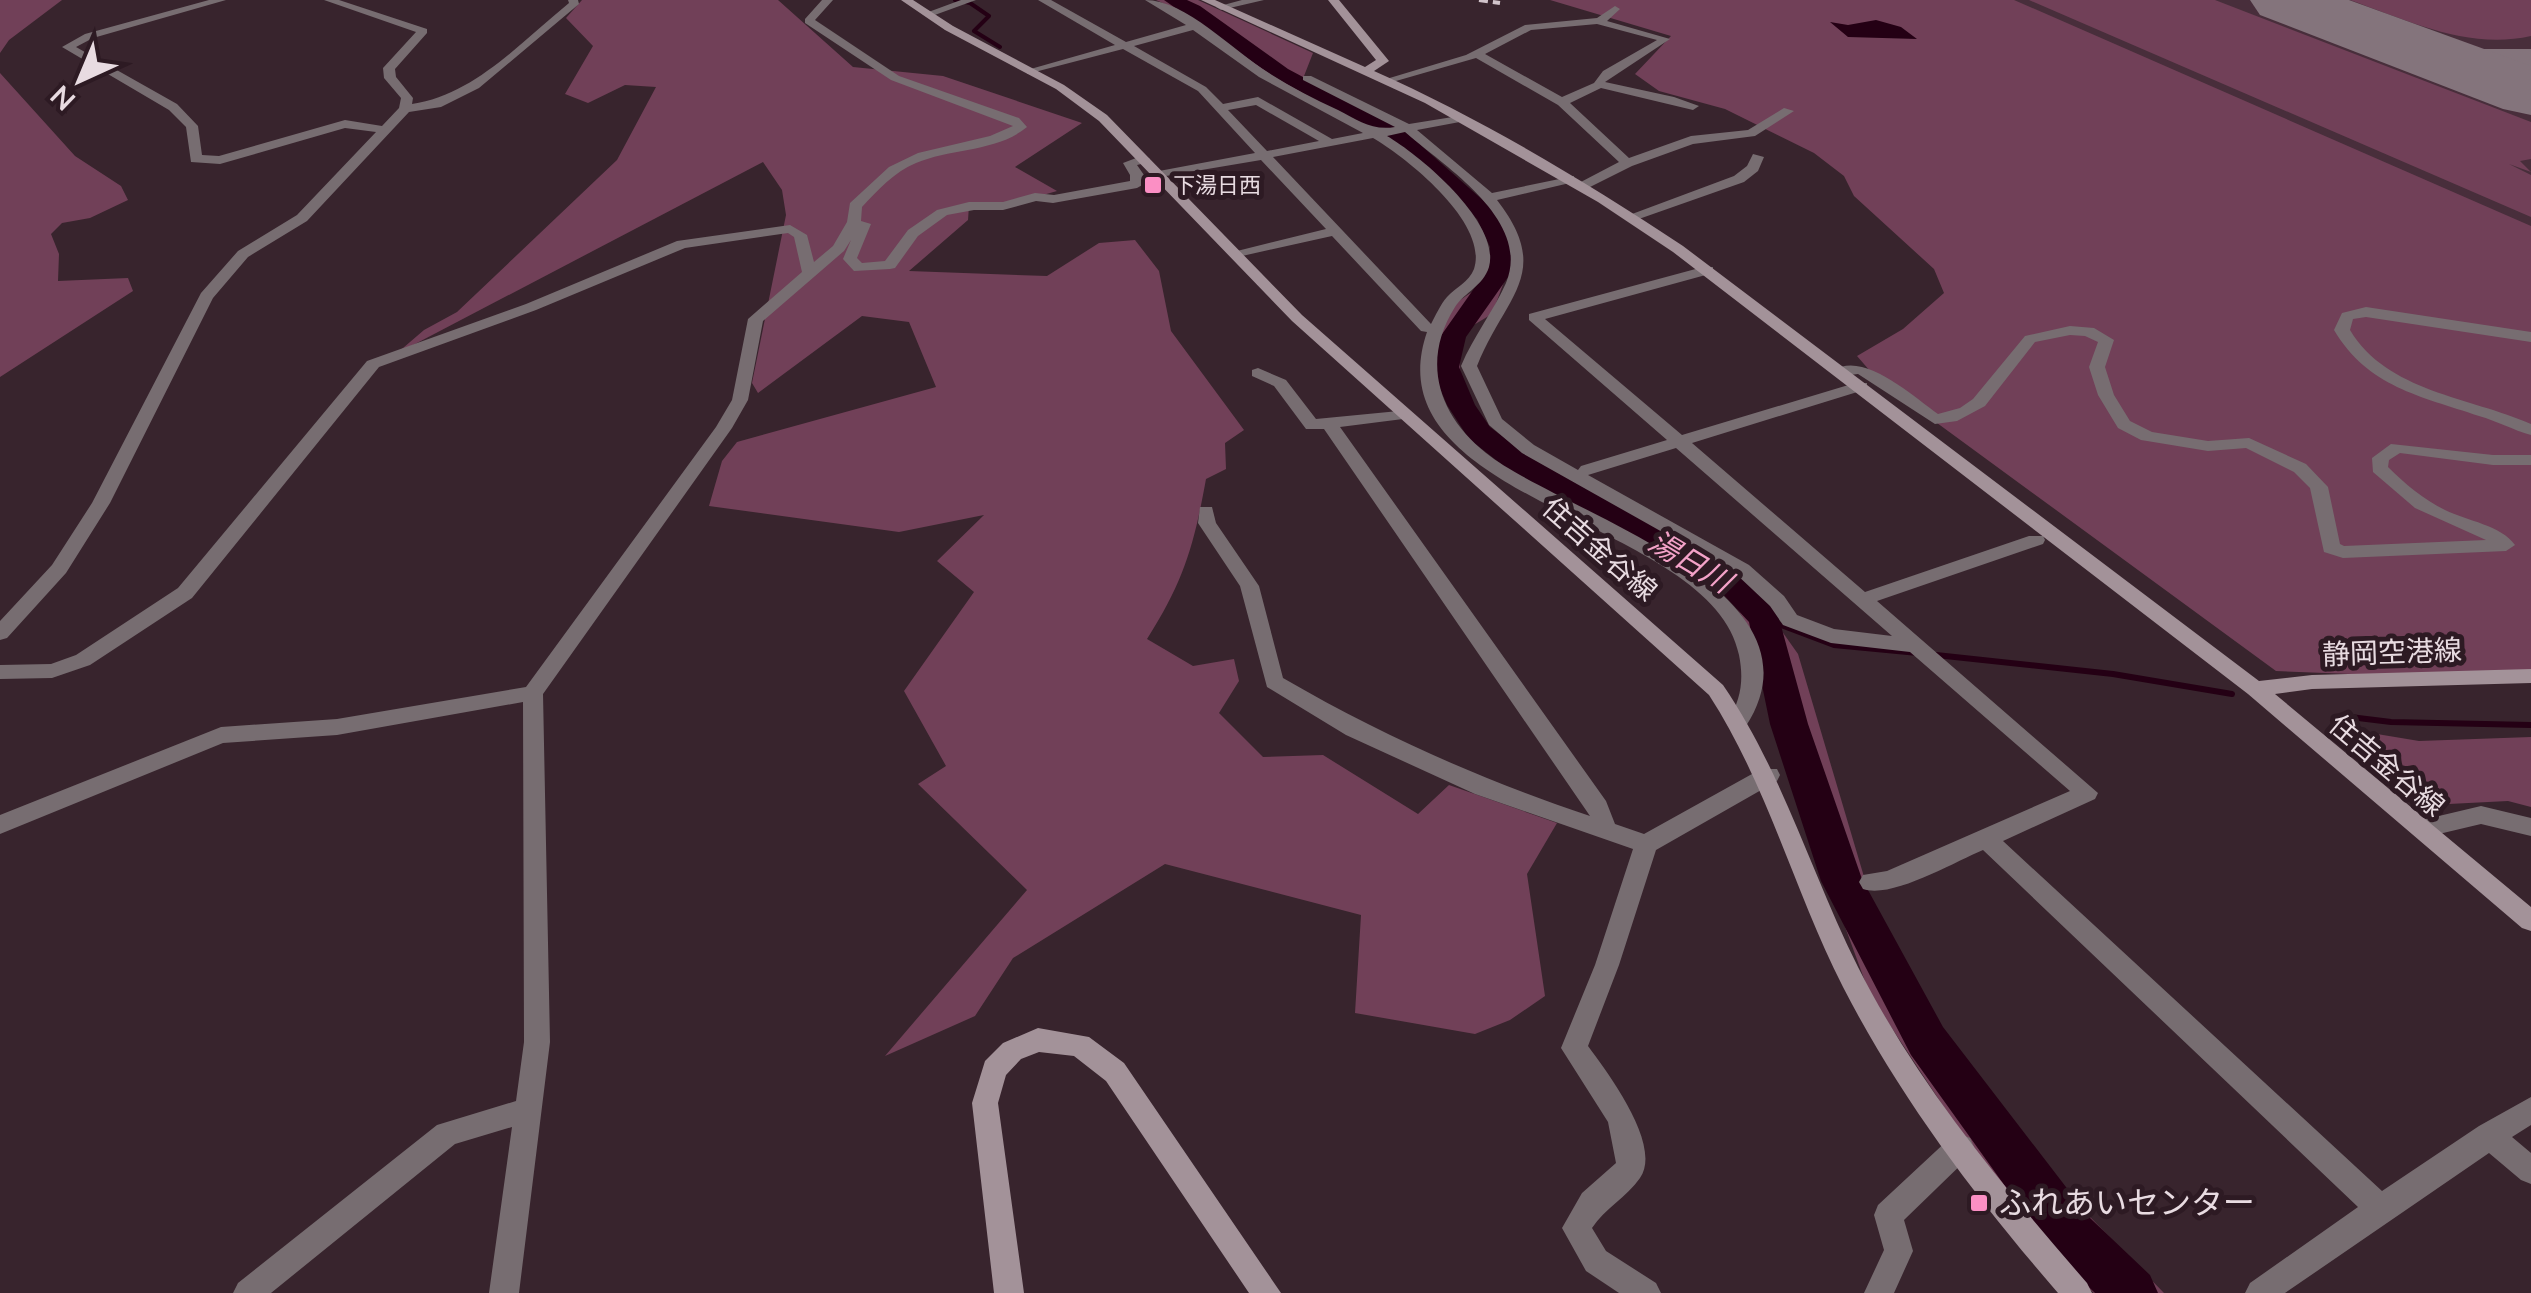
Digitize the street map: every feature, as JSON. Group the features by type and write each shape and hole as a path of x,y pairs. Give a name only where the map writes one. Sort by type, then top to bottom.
{"main road":[{"name":"住吉金谷線","path":"906,0 1081,100 1160,174 1298,318 1716,690 1769,775 1820,914 1894,1054 1960,1147 2077,1293"},
{"path":"1333,0 1383,61 1368,70"},
{"name":"住吉金谷線","path":"1214,3 1368,70 1461,118 1631,217 1708,270 2255,690 2531,920"},
{"name":"静岡空港線","path":"2255,690 2312,682 2531,676"},
{"path":"1009,1293 985,1103 994,1069 1012,1051 1038,1040 1080,1045 1116,1072 1266,1293"}],"street":[{"path":"221,0 89,36 68,47 173,107 192,126 196,159 202,161 220,160 345,124 384,130"},
{"path":"0,633 59,569 101,503 206,296 243,254 302,218 405,109 407,98 390,78 389,68 423,31 329,0"},
{"path":"405,109 438,104 475,86 553,24 574,4 572,0"},
{"path":"504,1293 537,1042 533,693 724,428 740,400 756,319 839,248 854,222 855,206 906,162 996,138 1021,127 1016,121 896,78 879,67 810,21 828,0"},
{"path":"1043,0 1202,88 1426,328"},
{"path":"1150,0 1198,25 1258,72 1400,150 1472,221 1483,248 1481,266 1472,287 1450,303 1426,349 1426,383 1439,411 1457,436 1525,490 1670,562 1723,600 1754,652 1751,704 1739,722"},
{"path":"1214,3 1259,0"},
{"path":"928,14 969,1"},
{"path":"1596,22 1615,9"},
{"path":"1389,80 1477,54 1529,26 1596,22 1665,39 1656,48 1615,66 1600,84"},
{"path":"1031,72 1198,25"},
{"path":"1477,54 1562,102 1627,163"},
{"path":"1306,78 1406,128 1489,198 1517,236 1517,276 1497,315 1478,338 1469,366 1494,420 1528,449 1742,569 1777,601 1790,620 1831,636 1926,652"},
{"path":"1562,102 1600,84 1632,94 1667,96 1693,106"},
{"path":"1220,108 1258,100 1329,142"},
{"path":"1489,198 1575,183 1692,140 1751,133 1788,111"},
{"path":"1160,174 1461,118"},
{"path":"1631,217 1739,180 1753,168 1758,157"},
{"path":"862,198 868,207 850,259 859,268 875,269 890,265 906,238 930,216 969,206 1008,206 1029,196 1053,198 1137,184 1137,175 1129,163 1144,159"},
{"path":"0,672 52,671 83,660 185,593 373,364 531,307 682,244 790,229 800,234 809,271"},
{"path":"1238,255 1334,231"},
{"path":"1708,270 1534,317 2086,793 1890,880 1871,882"},
{"path":"2531,337 2366,312 2347,316 2342,330 2360,361 2398,381 2531,430"},
{"path":"1841,371 1861,369 1935,419 1945,419 1979,402 1998,386 2030,338 2082,329 2106,340 2097,367 2106,395 2124,424 2147,436 2208,446 2249,442 2300,468 2319,487 2331,548 2343,552 2506,545 2501,539 2446,519 2408,498 2379,468 2381,458 2398,448 2493,460 2531,460"},
{"path":"1258,373 1280,383 1312,425 1403,414"},
{"path":"1587,470 1861,386"},
{"path":"1329,424 1598,807 1605,828"},
{"path":"1206,511 1207,523 1249,586 1274,682 1354,729 1483,788 1646,844"},
{"path":"1864,599 2036,540"},
{"path":"0,826 221,735 338,727 533,693"},
{"path":"1646,1293 1596,1261 1576,1228 1592,1202 1630,1169 1632,1146 1620,1115 1574,1048 1607,965 1646,844 1769,775"},
{"path":"2422,829 2481,815 2531,827"},
{"path":"1986,840 2380,1208"},
{"path":"248,1293 447,1134 530,1109"},
{"path":"2260,1293 2380,1208 2531,1110"},
{"path":"2489,1135 2531,1172"},
{"path":"1879,1293 1899,1252 1888,1215 1960,1147"}],"shaded area":[{"path":"0,0 62,0 9,40 0,53"},
{"path":"582,0 778,0 853,67 943,76 1082,123 1015,167 1057,191 1015,203 969,206 968,220 909,271 1047,276 1099,243 1135,240 1159,271 1171,331 1244,430 1225,443 1226,469 1206,479 1186,562 1147,639 1193,666 1234,659 1239,681 1219,713 1263,757 1323,755 1418,814 1449,785 1557,823 1527,874 1545,996 1510,1020 1475,1034 1355,1013 1361,915 1165,864 1013,958 975,1016 885,1056 1027,890 918,784 946,766 904,691 974,592 937,561 984,515 899,532 709,506 722,461 737,442 936,387 909,322 862,316 758,393 752,383 786,215 782,190 763,162 396,354 424,330 457,312 617,160 656,87 625,85 588,103 565,94 593,46 566,18"},
{"path":"1156,0 1198,0 1313,53 1304,76 1409,135 1481,200 1508,237 1508,271 1492,314 1462,332 1461,378 1470,402 1499,438 1744,578 1798,654 1870,897 1933,1021 2023,1148 2164,1293 2094,1293 2079,1279 1963,1136 1870,995 1814,842 1764,651 1726,591 1612,520 1531,476 1477,440 1456,414 1438,362 1440,335 1453,305 1479,287 1494,252 1473,210 1400,142 1336,113 1253,65 1190,16"},
{"path":"1550,0 2014,0 2531,226 2531,681 2276,671 1877,379 1857,356 1903,329 1944,293 1934,269 1854,196 1844,176 1814,153 1725,109 1659,91 1635,74 1671,36"},
{"path":"2007,0 2531,0 2531,230"},
{"path":"2029,0 2215,0 2531,122 2531,159 2520,161 2531,172 2509,164 2531,175 2531,217"},
{"path":"2350,0 2531,0 2531,36 2462,36"},
{"path":"1876,20 1901,27 1917,39 1848,37 1830,22 1848,25"},
{"path":"0,73 75,156 121,186 128,200 90,218 62,223 51,234 59,254 58,281 128,278 133,291 0,377"},
{"path":"2341,728 2419,741 2531,737 2531,807 2508,801 2429,805"}],"waterway":[{"path":"955,0 970,3 989,16 974,31 1000,47"},
{"name":"湯日川","path":"1173,0 1281,73 1398,137 1487,216 1502,247 1500,270 1453,337 1445,367 1461,405 1479,433 1516,461 1733,584 1765,619 1789,724 1842,881 1927,1041 2071,1235 2132,1293"},
{"path":"1765,619 1834,645 1918,653"},
{"path":"1936,655 2113,674 2232,694"},
{"path":"2342,716 2391,722 2531,725"}],"taxiway":[{"path":"2382,37 2469,58 2531,58"}],"runway":[{"path":"2284,0 2531,92"}],"railway":[{"path":"1479,0 1500,3"}],"place":[{"name":"下湯日西","path":"1153,185"},
{"name":"ふれあいセンター","path":"1979,1203"}]}
